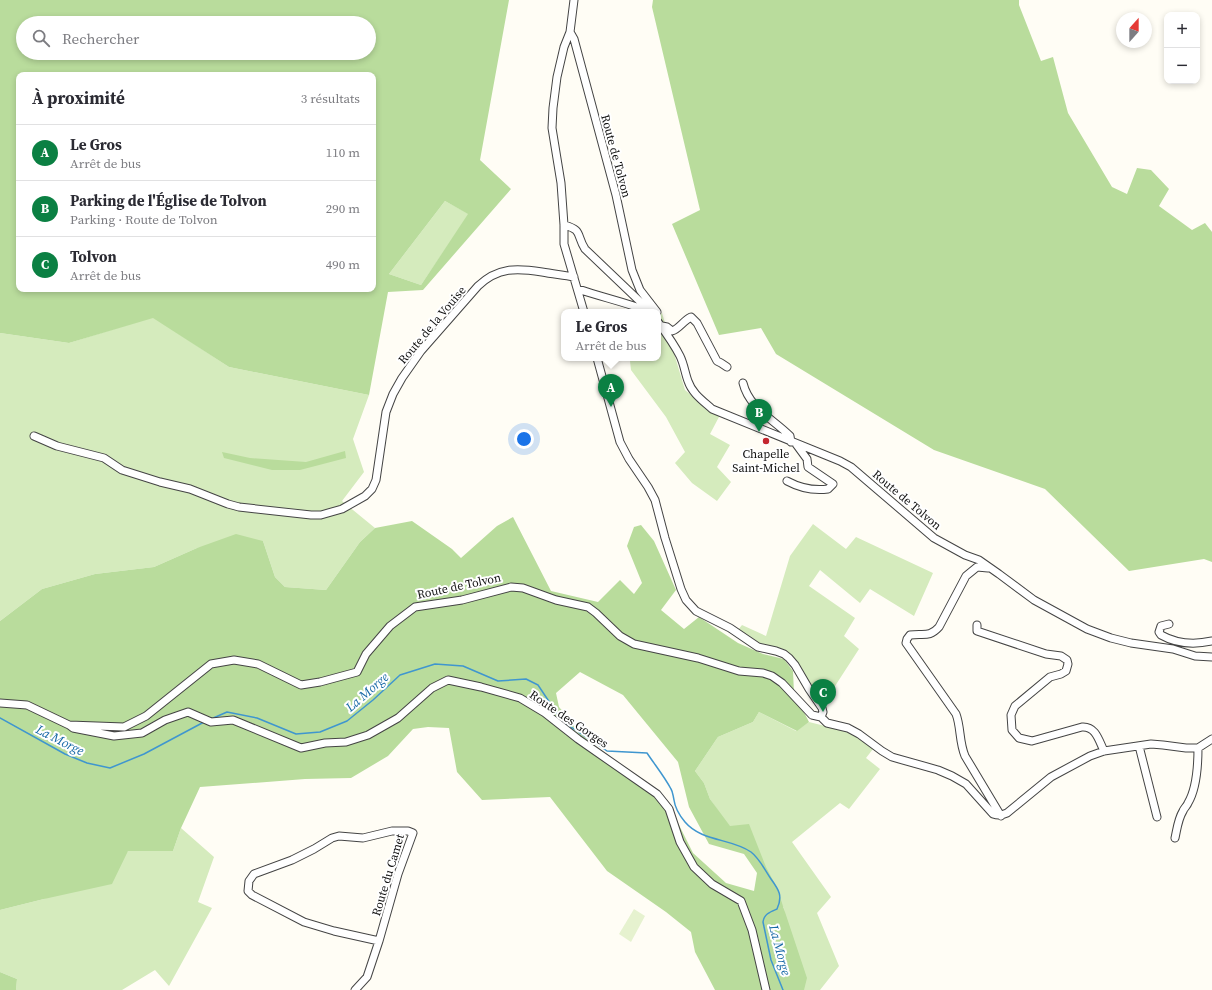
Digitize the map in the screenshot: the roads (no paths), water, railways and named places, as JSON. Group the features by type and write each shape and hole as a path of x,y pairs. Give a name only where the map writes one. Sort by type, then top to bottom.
{"street":[{"name":"Route de Tolvon","path":"574,0 570,32 574,39 616,195 632,270 640,290 656,309"},
{"path":"570,32 564,47 557,77 552,128 560,183 564,225 564,244 583,309"},
{"path":"564,225 574,227 578,231 585,249 648,309"},
{"name":"Route de la Vouise","path":"34,436 57,446 104,458 122,470 160,482 190,489 239,507 311,515 321,515 342,510 366,496 372,489 376,480 386,412 393,394 402,378 421,351 478,286 486,279 497,273 509,270 528,270 574,277"},
{"path":"578,289 643,309"},
{"path":"661,324 672,331 676,330 680,324 691,317 697,323 717,361 727,367"},
{"name":"Route de Tolvon","path":"661,326 681,358 692,390 712,409 747,422 851,467 934,538 978,560 1037,603 1087,629 1111,638 1131,643 1173,649 1195,656 1212,658"},
{"path":"598,361 620,442 655,500 665,538 681,589 686,600 696,611 730,628 758,648 776,651 789,658 822,708 823,712 821,718 827,723 848,728 892,757 938,770 952,776 966,784 993,814 1001,816 1022,802 1050,777 1090,756 1104,751 1151,744 1198,748 1212,739"},
{"path":"743,383 746,393 751,401 790,436 793,443 807,459 808,467 833,484 828,490 811,490 797,487 787,482"},
{"path":"992,569 977,567 966,576 939,627 933,633 925,635 910,635 907,638 906,643 956,714 962,748 965,756 1001,816"},
{"name":"Route de Tolvon","path":"69,725 124,727 146,716 211,664 234,660 258,664 301,685 358,672 366,654 390,626 415,607 462,600 511,587 523,588 556,600 588,607 620,636 634,644 698,658 739,671 764,672 782,683 812,715 821,718"},
{"path":"1168,624 1161,626 1160,628 1161,635 1165,638 1182,643 1202,644 1212,642"},
{"path":"977,625 977,631 1046,654 1061,656 1067,660 1068,664 1066,670 1061,674 1050,677 1015,706 1011,714 1012,730 1019,738 1032,741 1088,726 1092,728 1096,734 1104,751"},
{"name":"Route des Gorges","path":"0,702 28,705 73,728 114,736 142,732 165,720 188,712 211,722 233,720 301,748 325,743 346,742 368,735 398,718 432,688 448,680 481,687 520,698 545,713 578,739 657,794 669,810 680,842 694,867 712,884 741,901 752,930 766,990"},
{"path":"1139,746 1157,817"},
{"path":"1175,838 1182,811 1189,803 1195,781 1198,748"},
{"name":"Route du Camet","path":"355,990 367,977 380,941 398,874 413,835 411,832 392,831 363,838 336,837 292,860 254,874 249,881 248,891 252,895 304,922 334,931 380,941"}],"waterway":[{"name":"La Morge","path":"211,719 227,712 257,718 296,734 320,732 347,721 400,675 435,664 463,666 498,681 526,679 538,685 562,721 607,751 647,753 672,790 675,806 685,822 692,828 708,837 735,844 751,852 762,864 776,886 780,897 777,909 766,915 763,922 771,960 783,990"},
{"name":"La Morge","path":"0,718 65,754 87,763 110,768 144,754 204,722"}],"place":[{"name":"Le Gros","path":"611,407"},
{"name":"Parking de l'Église de Tolvon","path":"759,432"},
{"name":"Chapelle Saint-Michel","path":"766,441"},
{"name":"Tolvon","path":"823,712"}]}
